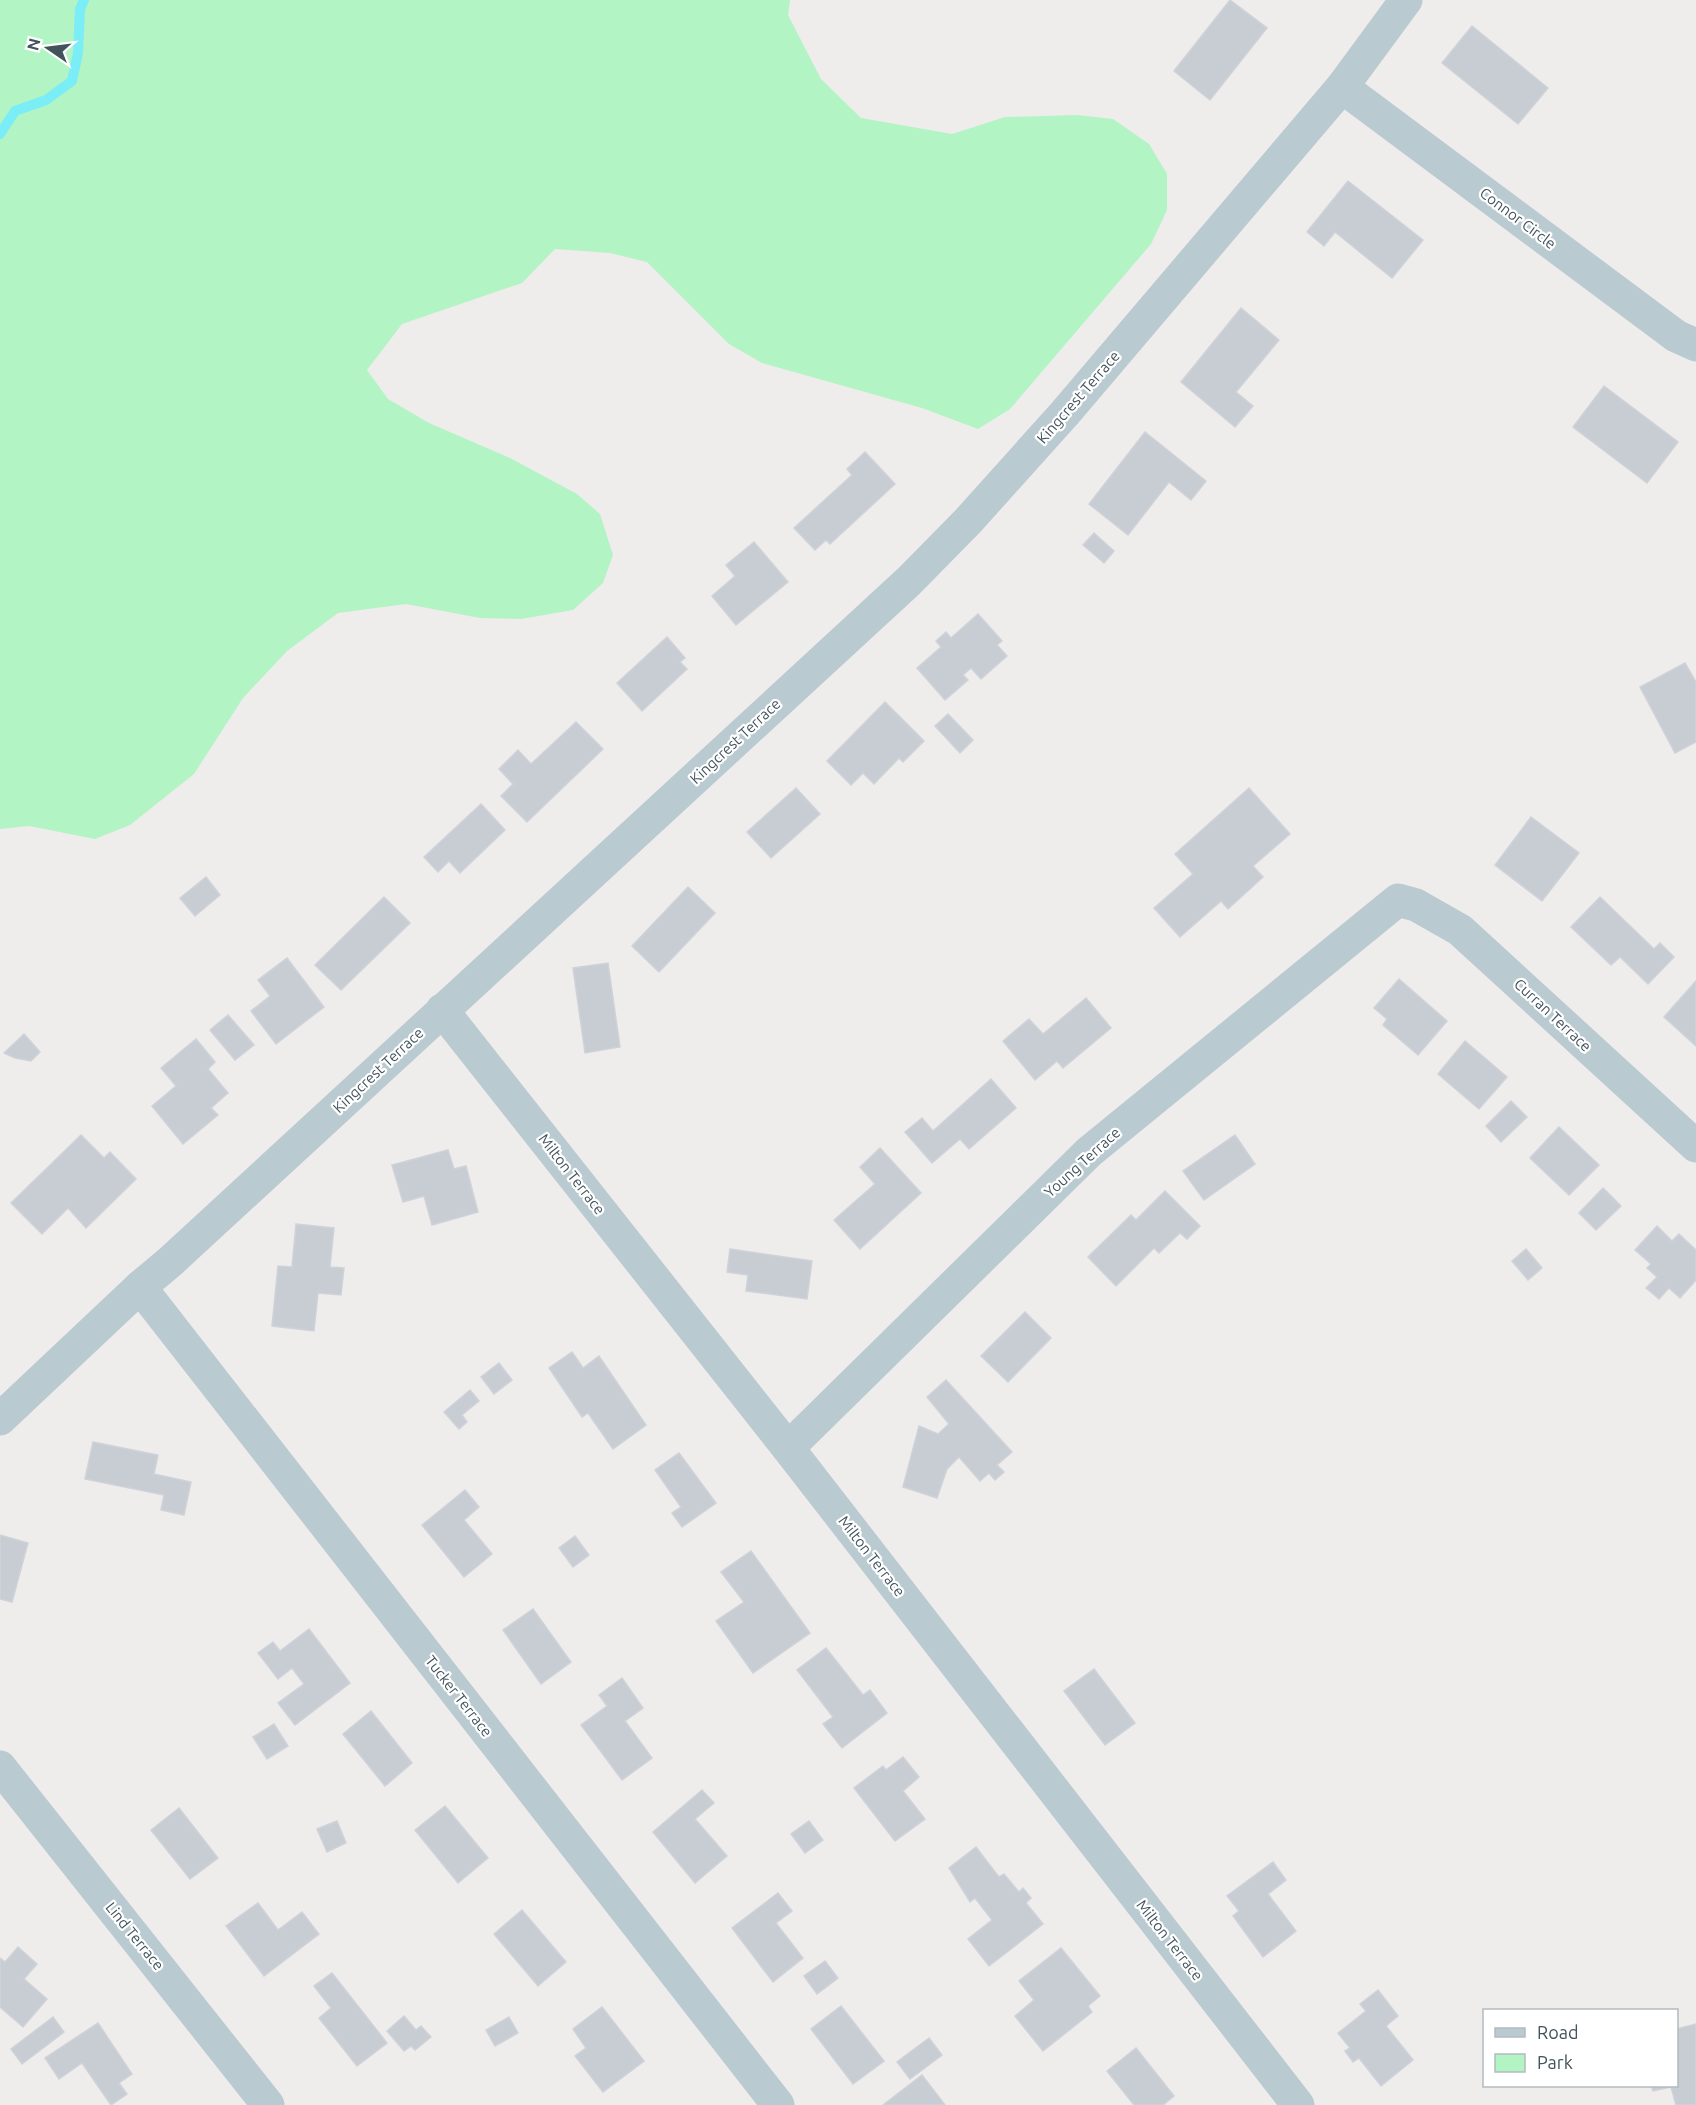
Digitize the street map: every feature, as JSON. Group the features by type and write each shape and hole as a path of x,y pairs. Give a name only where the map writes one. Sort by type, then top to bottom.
{"street":[{"name":"Kingcrest Terrace","path":"0,1419 140,1287 171,1262 900,589 968,521 1072,404 1342,87 1406,0"},
{"name":"Connor Circle","path":"1342,87 1676,336 1696,345"},
{"name":"Curran Terrace","path":"1398,900 1416,905 1460,930 1696,1146"},
{"name":"Young Terrace","path":"788,1448 1089,1152 1398,900"},
{"name":"Milton Terrace","path":"442,1010 788,1448 1298,2105"},
{"name":"Tucker Terrace","path":"140,1287 777,2105"},
{"name":"Lind Terrace","path":"0,1767 268,2105"}],"green space":[{"path":"0,0 790,0 788,15 821,79 861,118 952,134 1005,117 1077,115 1113,119 1149,144 1167,174 1167,210 1151,244 1010,409 978,429 922,408 762,363 729,344 647,262 610,253 555,249 522,283 402,324 367,370 388,399 429,423 510,458 577,494 600,514 613,555 603,583 573,610 521,619 480,618 406,604 338,613 287,651 243,698 194,774 130,825 95,839 29,826 0,829"}],"building":[{"path":"1230,0 1267,28 1210,100 1174,71"},
{"path":"1472,26 1548,88 1518,124 1442,63"},
{"path":"1348,181 1423,240 1392,278 1335,232 1324,246 1307,232"},
{"path":"1241,308 1279,340 1236,392 1253,406 1235,427 1181,382"},
{"path":"1604,386 1678,442 1647,483 1573,427"},
{"path":"1145,432 1206,481 1191,500 1169,482 1128,535 1089,504"},
{"path":"865,452 895,484 830,544 826,540 815,550 794,528 852,475 847,469"},
{"path":"1094,533 1114,551 1104,563 1083,545"},
{"path":"754,542 788,582 736,625 712,596 735,576 726,565"},
{"path":"978,614 1002,641 997,645 1007,656 981,679 971,668 963,675 968,680 945,700 917,668 941,647 936,641 946,632 951,638"},
{"path":"667,637 685,658 680,662 687,669 642,711 617,683"},
{"path":"1685,663 1696,682 1696,742 1675,753 1640,687"},
{"path":"885,702 924,741 903,762 899,758 874,784 863,773 851,785 827,761"},
{"path":"948,714 973,740 960,753 935,726"},
{"path":"576,722 603,749 527,822 501,796 513,784 499,769 518,750 531,764"},
{"path":"796,788 820,814 771,858 747,832"},
{"path":"1249,788 1290,834 1253,866 1263,877 1228,909 1221,901 1180,937 1154,908 1193,874 1175,854"},
{"path":"481,804 505,830 460,873 449,861 438,872 424,857"},
{"path":"1531,817 1579,853 1542,901 1495,865"},
{"path":"206,877 220,895 195,916 180,898"},
{"path":"688,887 715,913 659,972 632,946"},
{"path":"384,897 410,923 341,990 315,965"},
{"path":"1600,897 1654,949 1660,943 1674,957 1648,984 1620,957 1611,965 1571,927"},
{"path":"287,958 324,1007 276,1044 251,1011 270,996 258,980"},
{"path":"608,963 620,1047 585,1053 573,968"},
{"path":"1399,979 1447,1021 1418,1055 1383,1025 1387,1019 1374,1008"},
{"path":"1696,981 1696,1046 1664,1017"},
{"path":"1086,998 1111,1028 1063,1068 1057,1061 1035,1080 1003,1041 1029,1019 1043,1034"},
{"path":"228,1015 254,1045 235,1060 210,1030"},
{"path":"24,1034 40,1052 31,1061 4,1053"},
{"path":"196,1039 215,1062 208,1069 228,1093 211,1108 218,1115 183,1144 152,1106 176,1086 161,1068"},
{"path":"1465,1041 1507,1077 1479,1109 1438,1074"},
{"path":"991,1079 1016,1108 969,1149 960,1139 932,1163 905,1132 922,1118 933,1131"},
{"path":"1511,1101 1527,1117 1501,1142 1486,1126"},
{"path":"1559,1127 1599,1165 1569,1195 1530,1158"},
{"path":"81,1135 104,1158 110,1152 136,1179 86,1228 68,1208 42,1234 11,1203"},
{"path":"1235,1135 1255,1164 1204,1200 1183,1171"},
{"path":"880,1148 921,1193 860,1249 834,1220 875,1184 860,1167"},
{"path":"448,1150 454,1169 466,1166 478,1212 432,1225 424,1196 403,1202 392,1165"},
{"path":"1603,1188 1621,1206 1596,1230 1579,1213"},
{"path":"1165,1191 1200,1226 1187,1239 1180,1233 1159,1253 1154,1248 1116,1286 1088,1257 1131,1215 1136,1220"},
{"path":"296,1224 334,1228 330,1267 344,1268 341,1295 318,1293 314,1331 272,1326 278,1266 292,1267"},
{"path":"1657,1226 1672,1241 1679,1234 1696,1250 1696,1280 1680,1298 1669,1288 1659,1299 1646,1288 1657,1277 1647,1268 1651,1264 1635,1250"},
{"path":"730,1249 812,1261 807,1299 746,1291 748,1275 727,1272"},
{"path":"1526,1249 1542,1268 1528,1280 1512,1261"},
{"path":"1025,1312 1051,1338 1008,1382 981,1356"},
{"path":"572,1352 583,1368 599,1356 646,1425 613,1449 588,1413 582,1417 549,1368"},
{"path":"499,1363 512,1380 494,1394 481,1377"},
{"path":"946,1380 1012,1452 997,1465 1004,1472 995,1480 989,1473 980,1481 959,1457 947,1469 937,1498 903,1487 919,1426 938,1434 949,1424 927,1397"},
{"path":"470,1390 479,1401 462,1415 467,1422 459,1429 444,1412"},
{"path":"93,1442 158,1455 154,1474 191,1482 184,1515 161,1510 164,1495 85,1479"},
{"path":"679,1453 716,1503 682,1527 672,1513 681,1507 655,1470"},
{"path":"465,1490 479,1507 464,1520 492,1554 464,1577 422,1525"},
{"path":"0,1535 28,1543 12,1602 0,1599"},
{"path":"575,1536 589,1555 573,1567 559,1548"},
{"path":"751,1551 810,1633 753,1673 716,1621 744,1602 721,1572"},
{"path":"533,1609 571,1662 541,1684 503,1630"},
{"path":"309,1629 350,1683 295,1725 278,1703 304,1684 292,1668 278,1679 258,1653 273,1642 280,1651"},
{"path":"826,1648 863,1695 870,1690 887,1713 842,1748 823,1724 833,1717 797,1670"},
{"path":"1094,1669 1135,1723 1105,1745 1064,1691"},
{"path":"622,1678 643,1708 625,1721 652,1758 622,1780 581,1725 607,1706 599,1695"},
{"path":"371,1711 412,1763 385,1786 343,1734"},
{"path":"274,1724 288,1746 267,1759 253,1737"},
{"path":"903,1757 919,1777 903,1791 925,1819 895,1841 854,1788 883,1766 886,1770"},
{"path":"702,1790 714,1803 695,1819 727,1856 695,1883 653,1832"},
{"path":"445,1806 488,1858 458,1883 415,1830"},
{"path":"179,1808 218,1858 190,1879 151,1830"},
{"path":"337,1821 346,1843 327,1852 317,1829"},
{"path":"809,1821 823,1840 805,1853 791,1834"},
{"path":"976,1847 999,1877 1004,1874 1019,1892 1023,1888 1031,1898 1026,1903 1043,1924 989,1966 968,1939 992,1920 975,1898 970,1902 949,1868"},
{"path":"1273,1862 1286,1880 1268,1894 1296,1931 1263,1957 1233,1916 1239,1911 1227,1896"},
{"path":"778,1893 792,1911 776,1923 803,1958 773,1982 732,1928"},
{"path":"258,1903 278,1930 302,1912 319,1934 264,1976 226,1926"},
{"path":"522,1910 566,1962 538,1986 494,1934"},
{"path":"18,1947 37,1964 24,1979 47,1999 23,2027 0,2007 0,1958 5,1962"},
{"path":"1061,1948 1100,1996 1088,2006 1092,2012 1043,2051 1015,2016 1034,2000 1019,1981"},
{"path":"825,1961 838,1978 817,1994 804,1976"},
{"path":"332,1973 387,2043 357,2066 319,2018 331,2008 314,1986"},
{"path":"1378,1990 1398,2016 1386,2026 1413,2060 1381,2086 1359,2058 1353,2062 1345,2051 1350,2048 1338,2033 1366,2011 1360,2004"},
{"path":"841,2006 884,2061 853,2084 811,2029"},
{"path":"602,2007 644,2061 603,2092 575,2056 586,2048 573,2029"},
{"path":"404,2016 416,2030 421,2026 431,2037 415,2050 411,2046 404,2051 387,2031"},
{"path":"53,2017 64,2032 22,2064 11,2049"},
{"path":"509,2017 518,2033 495,2046 486,2030"},
{"path":"98,2023 132,2074 119,2083 127,2094 111,2105 82,2063 59,2079 45,2058"},
{"path":"1696,2024 1696,2105 1676,2105 1671,2087 1678,2087 1678,2028"},
{"path":"929,2038 942,2055 910,2079 897,2062"},
{"path":"1136,2048 1174,2096 1163,2105 1134,2105 1107,2071"},
{"path":"922,2075 945,2105 883,2105"},
{"path":"1651,2087 1671,2087 1653,2091"}],"waterway":[{"path":"0,134 15,111 46,100 72,81 78,53 80,9 84,0"}]}
